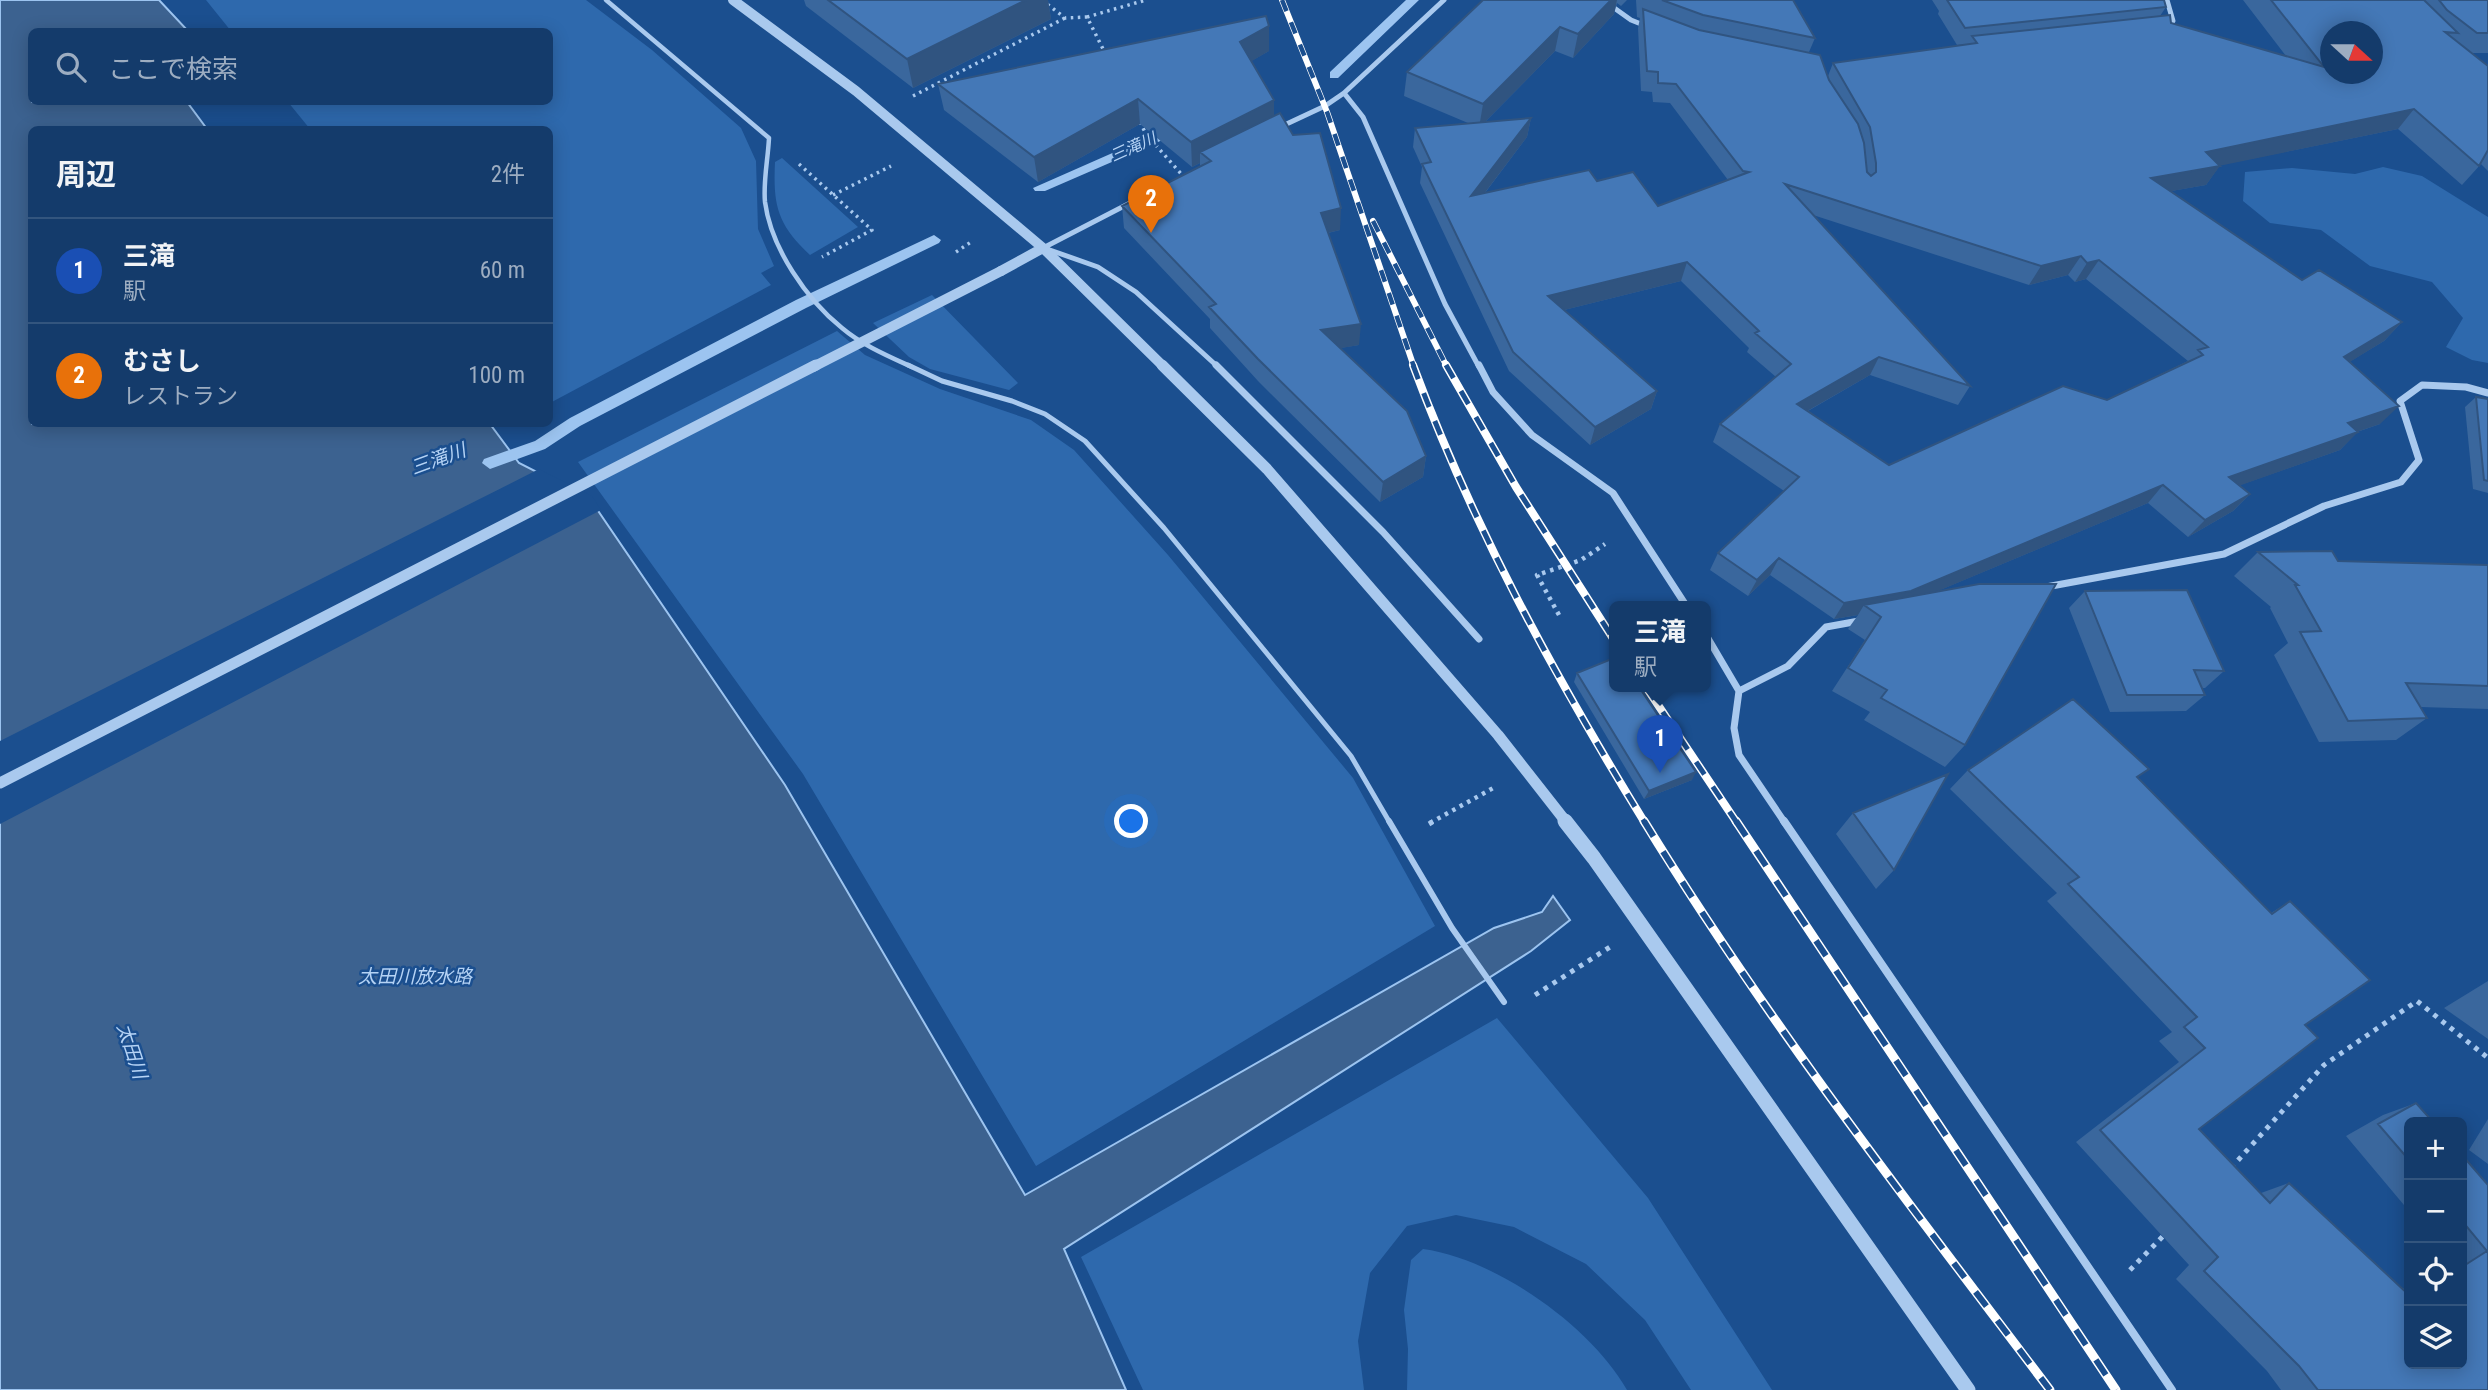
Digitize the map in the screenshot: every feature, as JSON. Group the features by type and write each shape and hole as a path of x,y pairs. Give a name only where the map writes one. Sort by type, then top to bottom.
{"street":[{"path":"733,0 745,3 856,91 1043,248 1267,469 1410,630 1498,735 1594,858 1968,1390"},
{"path":"1275,130 1325,106 1344,93 1444,0"},
{"path":"1603,0 1631,20 1656,30"},
{"path":"2163,29 2173,21 2167,0"},
{"path":"1344,93 1363,117 1445,304 1493,392 1532,435 1613,493 1683,601"},
{"path":"0,783 1183,176"},
{"path":"1043,248 1098,267 1136,292 1197,346 1383,532 1479,639"},
{"path":"2032,590 2224,554 2324,506 2401,482 2420,460 2400,401 2422,385 2466,387 2488,393"},
{"path":"1739,691 1788,666 1826,628 1867,620"},
{"path":"1711,643 1739,691 1734,728 1739,755 2172,1390"}],"lane":[{"path":"606,0 769,138 765,200 771,231 793,274 841,328 875,350 942,381 1012,401 1045,414 1084,441 1164,528 1351,756 1452,928 1504,1002"}],"path":[{"path":"1042,0 1065,18"},
{"path":"905,100 1065,18 1087,17 1146,0"},
{"path":"1087,17 1110,63"},
{"path":"1139,121 1146,134 1183,176"},
{"path":"769,138 872,230 793,274"},
{"path":"833,195 886,169"},
{"path":"1559,615 1537,575 1581,560 1604,544 1639,533"},
{"path":"1426,826 1488,790"},
{"path":"1547,988 1607,949"},
{"path":"2223,1176 2324,1065 2417,1001 2488,1058"},
{"path":"2106,1294 2174,1225"}],"shaded area":[{"path":"206,0 586,0 652,50 741,128 756,161 758,229 774,266 761,273 771,285 553,401 553,126 308,126 290,105 553,105 553,28 229,28"},
{"path":"782,158 858,227 810,255 790,233 779,213 775,190 775,162"},
{"path":"2383,167 2422,176 2488,217 2488,363 2472,360 2446,347 2463,318 2432,282 2370,266 2321,230 2270,223 2243,201 2245,172 2292,168 2355,174"},
{"path":"932,295 1018,383 1009,390 930,369 909,357 873,323"},
{"path":"837,331 865,355 940,389 1031,420 1074,450 1168,555 1353,778 1435,926 1036,1166 803,774 578,462"},
{"path":"1497,1018 1648,1198 1772,1390 1691,1390 1645,1320 1586,1264 1514,1227 1456,1215 1407,1226 1370,1273 1358,1341 1364,1390 1143,1390 1081,1257"},
{"path":"1423,1249 1451,1255 1481,1266 1539,1299 1590,1342 1627,1390 1407,1390 1408,1349 1404,1310 1411,1260"}],"water":[{"name":"太田川放水路","path":"0,0 159,0 185,28 28,28 28,105 189,105 205,126 28,126 28,427 492,427 519,463 590,499 785,785 1025,1195 1494,928 1542,912 1553,896 1570,920 1531,951 1064,1249 1126,1390 0,1390"}],"pier":[{"path":"539,469 592,496 601,510 0,824 0,741"}],"building":[{"path":"828,0 1026,0 907,59"},
{"path":"1483,0 1611,0 1578,34 1560,27 1483,104 1407,72"},
{"path":"1662,0 1793,0 1815,38 1703,15"},
{"path":"1947,0 2164,0 2166,7 1965,28"},
{"path":"2271,0 2424,0 2458,33 2445,32 2488,66 2488,150 2479,166 2414,109 2206,152 2220,166 2151,178 2302,280 2319,270 2402,322 2344,357 2399,406 2348,423 2358,432 2229,477 2250,494 2205,520 2163,485 1911,591 1844,603 1779,558 1757,580 1718,553 1799,477 1720,424 1791,364 1755,333 1759,331 1687,262 1548,296 1657,391 1595,427 1513,352 1422,164 1431,162 1415,128 1531,118 1471,196 1589,170 1597,181 1633,172 1658,206 1749,172 1743,171 1676,84 1658,83 1658,72 1647,71 1643,9 1699,30 1820,55 1829,80 1858,124 1864,143 1867,172 1871,176 1876,172 1876,163 1870,127 1833,63 1977,43 1972,36 2170,15 2171,23 2320,66 2320,84 2383,84 2383,21 2320,21 2320,62","holes":["1785,184 2041,266 2081,256 2087,263 2099,260 2208,347 2198,350 2203,355 2107,400 2063,386 1889,465 1797,404 1879,357 1970,386"]},
{"path":"2439,0 2488,0 2488,33 2477,33 2447,10"},
{"path":"1266,16 1269,26 1240,42 1274,100 1191,142 1138,99 1034,157 938,84"},
{"path":"1280,113 1293,135 1320,133 1341,208 1321,213 1361,324 1321,330 1407,411 1426,456 1383,482 1258,359 1209,307 1216,304 1122,206 1211,161 1200,152"},
{"path":"2476,397 2488,399 2488,481 2484,480"},
{"path":"2332,551 2338,561 2488,565 2488,686 2406,683 2427,718 2348,721 2300,632 2321,631 2295,585 2298,585 2258,552"},
{"path":"1979,584 2056,584 1965,745 1881,698 1887,690 1848,668 1881,617 1864,605"},
{"path":"2187,590 2224,671 2194,670 2205,695 2127,695 2085,591"},
{"path":"1609,660 1609,692 1642,692 1696,772 1649,791 1577,673"},
{"path":"2073,699 2149,769 2137,777 2272,914 2290,901 2370,980 2305,1025 2318,1038 2199,1129 2270,1203 2289,1183 2404,1290 2404,1369 2467,1369 2467,1264 2487,1251 2467,1227 2467,1161 2488,1185 2488,1390 2318,1390 2299,1366 2204,1271 2218,1257 2100,1130 2205,1048 2184,1027 2197,1017 2068,884 2079,877 1968,770"},
{"path":"1948,774 1894,870 1853,813"},
{"path":"2416,1103 2429,1117 2404,1117 2404,1154 2378,1124"}],"waterway":[{"name":"三滝川","path":"1334,75 1413,0"},
{"name":"三滝川","path":"1040,188 1176,129"},
{"name":"三滝川","path":"490,463 540,445 575,422 801,304 934,240"}],"railway":[{"path":"1282,0 1327,112 1414,367"},
{"path":"1373,221 1447,367"},
{"path":"1413,365 1489,543 1579,713 1645,823"},
{"path":"1446,365 1516,487 1609,632"},
{"path":"1649,692 1737,823"},
{"path":"1644,821 1789,1040 2050,1390"},
{"path":"1736,821 2116,1390"}],"place":[{"name":"むさし","path":"1151,233"},
{"name":"三滝","path":"1660,773"}],"water label":[{"name":"太田川","path":"132,1051"}]}
